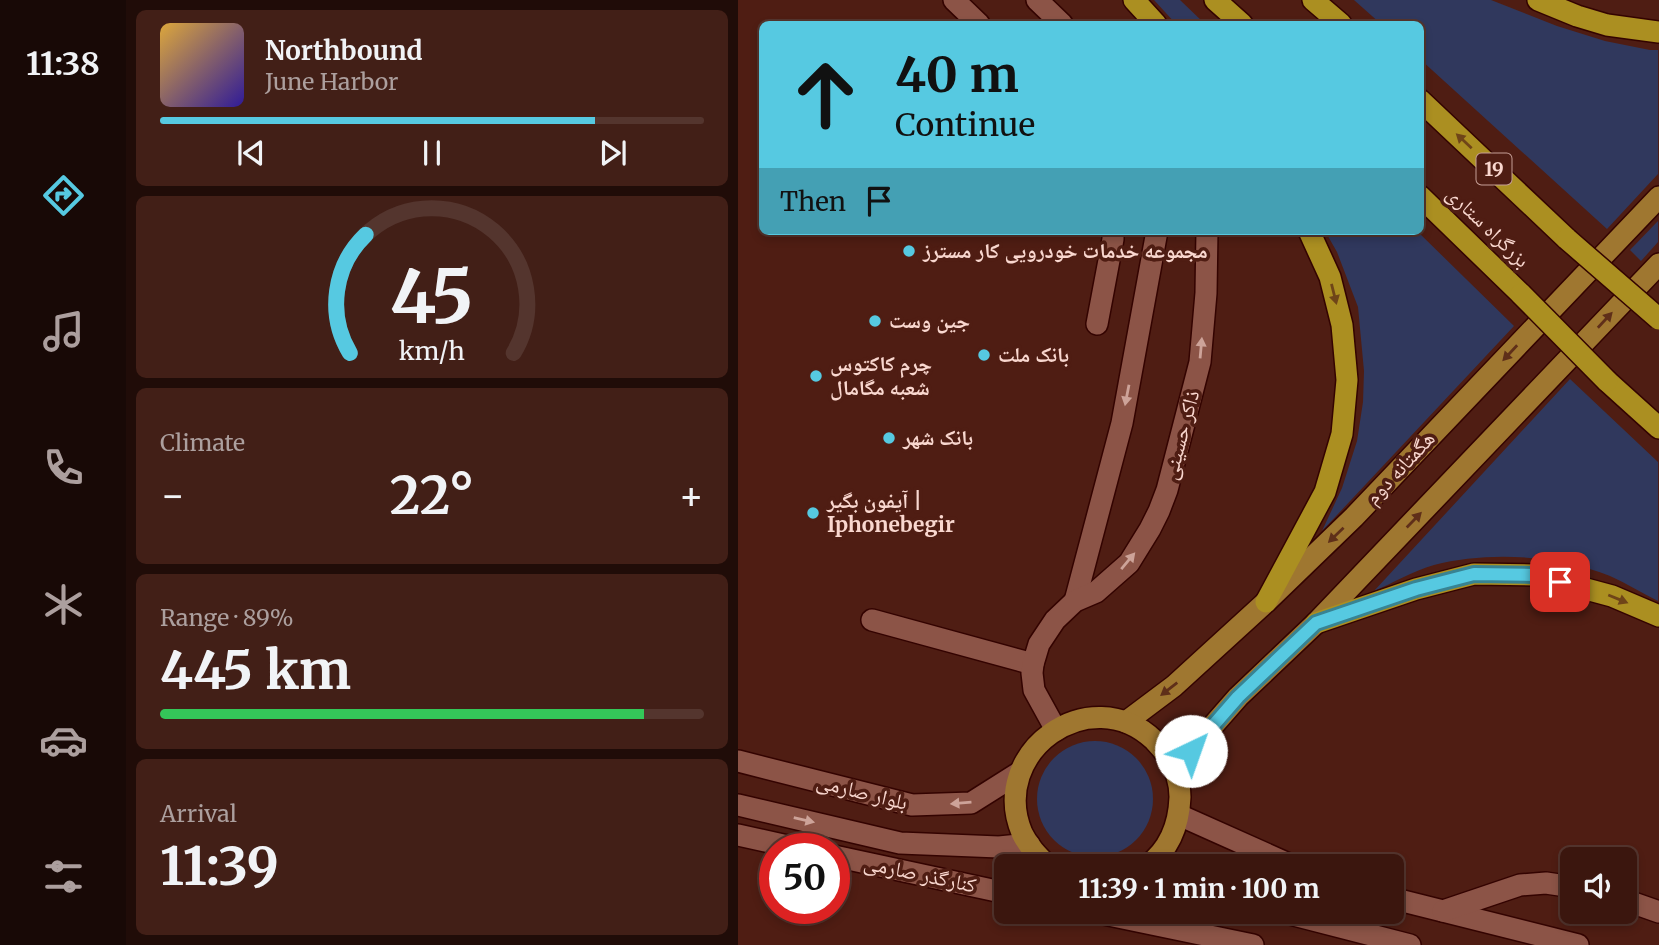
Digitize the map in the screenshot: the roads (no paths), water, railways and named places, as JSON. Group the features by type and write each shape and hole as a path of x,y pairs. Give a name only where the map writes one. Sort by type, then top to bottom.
{"highway":[{"path":"1134,0 1153,21"},
{"path":"1215,0 1239,21"},
{"path":"1313,0 1338,21"},
{"path":"1538,0 1608,25 1658,32"},
{"name":"19","path":"1424,104 1567,239 1658,319"},
{"name":"بزرگراه ستاری","path":"1424,200 1658,428"},
{"path":"1266,602 1325,492 1342,434 1347,380 1342,325 1330,277 1311,235"},
{"path":"1316,623 1416,589 1474,574 1534,575 1612,596 1658,616"}],"main road":[{"name":"هگمتانه دوم","path":"1126,722 1174,686 1354,517 1658,197"},
{"path":"1175,769 1238,697 1316,623 1658,264"},
{"path":"1036,854 1022,833 1017,813 1016,792 1020,772 1030,753 1044,737 1062,725 1104,717 1126,722 1146,733 1163,749 1175,769 1180,792 1179,815 1174,832 1160,854"}],"street":[{"path":"954,0 976,21"},
{"path":"1037,0 1059,21"},
{"path":"1097,324 1113,235"},
{"name":"ذاکر حسینی","path":"1075,601 1122,423 1156,235"},
{"name":"ذاکر حسینی","path":"1033,664 1039,644 1055,620 1075,601 1096,592 1129,563 1150,529 1167,490 1200,362 1206,293 1207,235"},
{"path":"872,620 1033,664 1031,673 1034,691 1056,730"},
{"name":"بلوار صارمی","path":"738,761 912,805 971,803 1020,772"},
{"name":"بلوار صارمی","path":"738,805 901,843 999,847 1029,844"},
{"path":"1179,815 1266,854"},
{"path":"738,835 759,840"},
{"name":"کنارگذر صارمی","path":"850,859 994,890"},
{"path":"1443,911 1520,885 1560,885"},
{"path":"1404,901 1578,945"},
{"path":"1637,904 1658,912"},
{"path":"1151,924 1252,945"},
{"path":"1329,924 1410,945"}],"place":[{"name":"مجموعه خدمات خودرویی کار مسترز","path":"909,251"},
{"name":"جین وست","path":"875,321"},
{"name":"بانک ملت","path":"984,355"},
{"name":"چرم کاکتوس شعبه مگامال","path":"816,376"},
{"name":"بانک شهر","path":"889,438"},
{"name":"آیفون بگیر | Iphonebegir","path":"813,513"}]}
